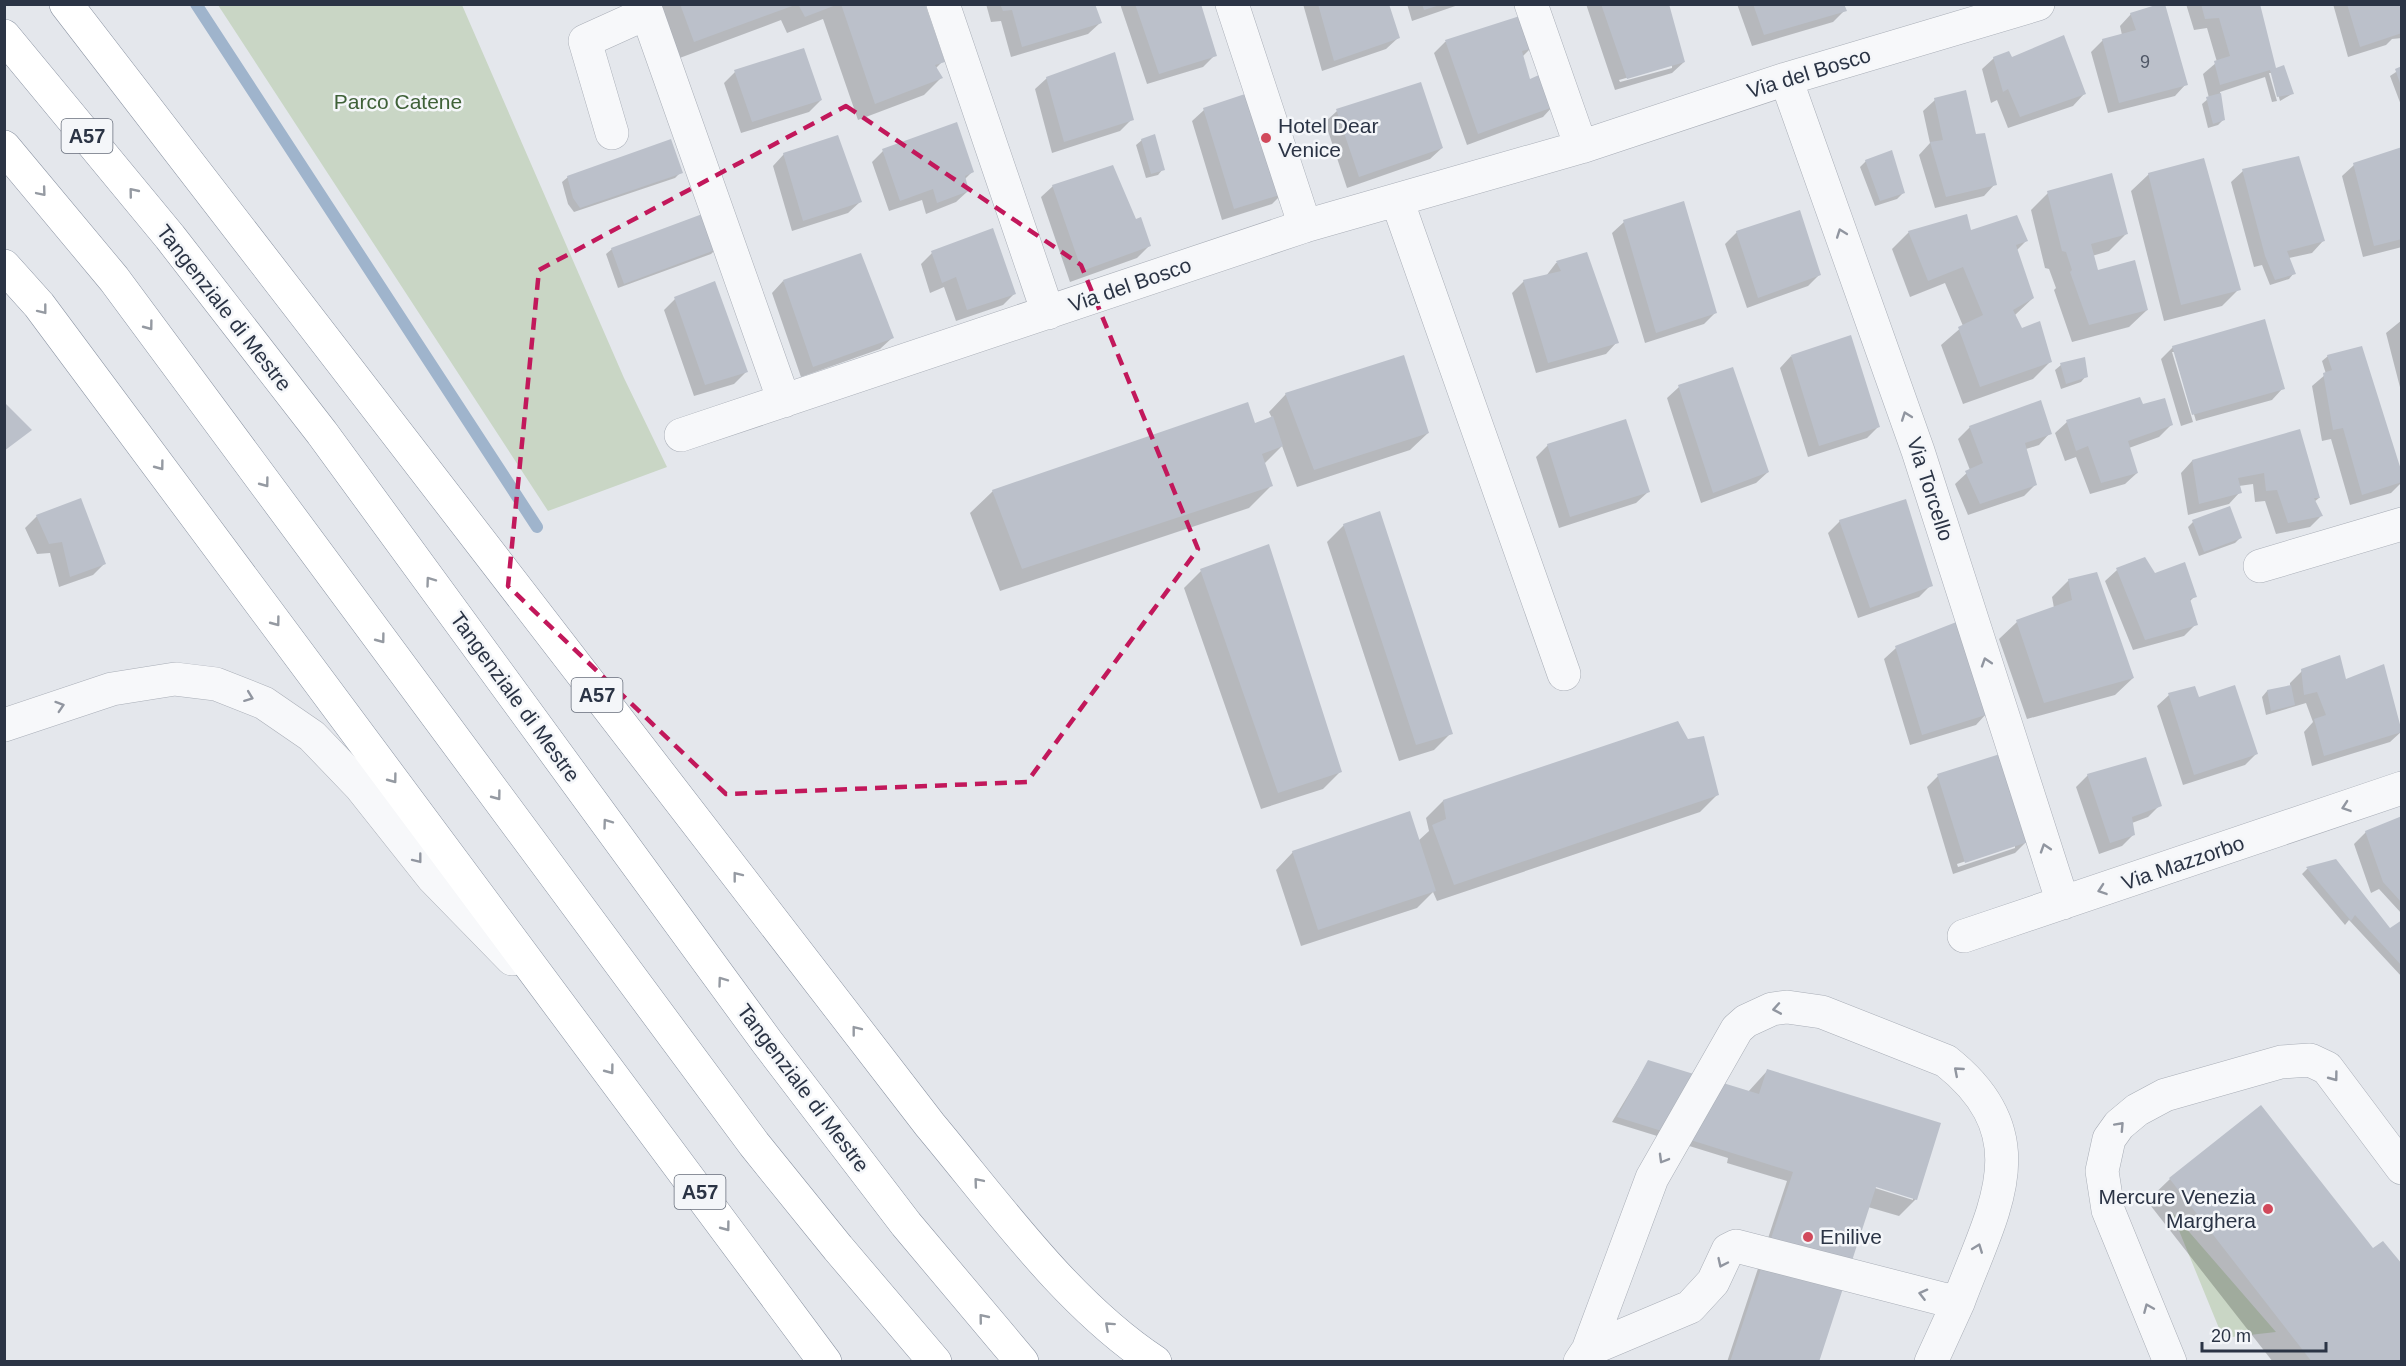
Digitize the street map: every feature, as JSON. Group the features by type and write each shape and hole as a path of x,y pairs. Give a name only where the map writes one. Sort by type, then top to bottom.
{"highway":[{"name":"A57","path":"66,4 930,1125 1074,1293 1132,1347 1155,1362"},
{"name":"Tangenziale di Mestre","path":"4,36 170,237 322,433 767,1042 906,1224 1022,1362"},
{"path":"4,147 114,279 754,1144 838,1248 935,1362"},
{"name":"A57","path":"4,266 39,305 825,1362"}],"street":[{"path":"943,4 1048,313"},
{"path":"1232,4 1305,226"},
{"path":"1532,4 1581,147"},
{"name":"Via del Bosco","path":"681,435 1305,226 1581,147 1786,79 2038,4"},
{"path":"612,133 585,41 647,13 784,401"},
{"name":"Via Torcello","path":"1786,79 1918,451 2063,903"},
{"path":"1397,200 1564,674"},
{"path":"2260,566 2402,524"},
{"path":"4,725 112,689 175,678 216,684 264,702 312,736 360,786 433,878 575,1023"},
{"name":"Via Mazzorbo","path":"1964,936 2402,788"},
{"path":"1584,1356 1653,1178 1737,1029 1772,1009 1787,1007 1822,1012 1946,1061 1963,1075 1990,1108 2001,1143 2002,1182 1958,1303 1931,1362"},
{"path":"2170,1362 2116,1232 2103,1189 2102,1171 2109,1139 2128,1118 2165,1095 2281,1062 2310,1060 2327,1068 2402,1168"},
{"path":"1584,1356 1690,1307 1713,1282 1728,1250 1736,1246 1958,1303"}],"highlighted area":[{"path":"846,106 1081,265 1198,549 1027,782 726,794 508,586 539,270"}],"green space":[{"name":"Parco Catene","path":"218,5 462,5 624,378 667,467 548,511"},
{"path":"2171,1211 2276,1332 2223,1338"}],"building":[{"path":"680,4 795,4 795,5 694,42"},
{"path":"798,4 836,4 836,5 805,17"},
{"path":"841,4 925,4 945,62 935,65 943,78 875,104"},
{"path":"1000,4 1095,4 1102,23 1022,47 1012,10 1003,11"},
{"path":"1135,4 1201,4 1217,56 1159,74"},
{"path":"1318,4 1389,4 1400,38 1334,61"},
{"path":"1422,4 1440,4 1440,5 1424,10"},
{"path":"1601,4 1669,4 1685,62 1627,79"},
{"path":"1753,4 1844,4 1847,11 1764,35"},
{"path":"2165,4 2188,85 2119,103 2102,39 2136,30 2130,13"},
{"path":"2201,4 2260,4 2276,68 2284,65 2294,94 2277,97 2270,70 2220,85 2214,61 2230,56 2219,18 2205,19"},
{"path":"2347,4 2402,4 2402,33 2360,47"},
{"path":"1523,15 1534,48 1522,51 1530,79 1541,74 1556,106 1478,134 1445,40"},
{"path":"2064,35 2086,94 2020,117 2008,89 2003,92 1993,57 2009,51 2012,57"},
{"path":"804,48 822,100 752,122 734,70"},
{"path":"1115,52 1134,120 1064,142 1046,77"},
{"path":"2402,66 2402,86 2401,86 2395,69"},
{"path":"1421,82 1443,148 1359,177 1336,109"},
{"path":"1966,90 1976,134 1985,133 1997,185 1946,197 1930,142 1943,140 1934,98"},
{"path":"1251,92 1286,193 1234,209 1203,108"},
{"path":"2221,93 2225,120 2213,124 2206,97"},
{"path":"957,122 974,172 965,176 969,191 937,203 933,189 900,201 882,149"},
{"path":"1155,134 1165,170 1151,174 1141,139"},
{"path":"838,135 862,202 803,221 783,153"},
{"path":"671,139 683,173 580,208 573,198 567,176"},
{"path":"2402,147 2402,239 2374,246 2353,163"},
{"path":"1892,150 1905,193 1880,201 1865,160"},
{"path":"2299,156 2325,241 2287,251 2296,274 2275,280 2265,256 2242,169"},
{"path":"2204,158 2241,290 2181,305 2148,173"},
{"path":"1113,165 1136,219 1141,217 1151,246 1082,271 1052,185"},
{"path":"2112,173 2128,234 2091,244 2098,270 2135,260 2148,310 2089,325 2070,272 2072,270 2066,252 2062,251 2047,191"},
{"path":"1684,201 1717,313 1656,333 1623,220"},
{"path":"1800,210 1821,275 1758,298 1736,231"},
{"path":"705,213 718,249 624,284 611,248"},
{"path":"1967,214 1971,230 2017,215 2028,241 2016,245 2034,298 2013,310 2022,328 2040,321 2052,362 1980,387 1958,327 1983,315 1963,267 1928,281 1908,231"},
{"path":"993,228 1016,294 967,310 956,277 942,283 931,251"},
{"path":"1587,252 1619,343 1548,363 1523,280 1561,271 1556,261"},
{"path":"861,253 894,338 813,367 783,280"},
{"path":"715,281 748,372 705,385 674,297"},
{"path":"2265,319 2285,389 2192,415 2172,346"},
{"path":"1851,335 1880,427 1819,446 1791,355"},
{"path":"2362,346 2402,473 2402,482 2362,495 2343,428 2333,430 2323,373 2332,370 2327,355"},
{"path":"1404,355 1429,433 1314,470 1285,393"},
{"path":"2085,357 2088,377 2066,384 2060,363"},
{"path":"1733,367 1769,472 1713,493 1678,385"},
{"path":"2140,397 2143,404 2165,398 2173,425 2128,441 2138,473 2101,483 2088,446 2076,451 2066,420"},
{"path":"2041,400 2052,434 2025,443 2037,485 1980,504 1965,471 1983,463 1969,426"},
{"path":"4,402 32,430 4,451"},
{"path":"1248,402 1255,423 1273,416 1283,446 1262,454 1273,486 1022,569 992,490"},
{"path":"1626,419 1650,492 1570,517 1547,444"},
{"path":"2300,429 2320,498 2314,498 2323,516 2288,523 2277,490 2266,491 2264,473 2238,478 2242,493 2199,504 2192,460"},
{"path":"81,498 106,564 70,577 62,542 49,544 36,515"},
{"path":"1906,499 1933,586 1870,608 1839,520"},
{"path":"2230,506 2242,538 2204,552 2192,520"},
{"path":"1380,511 1453,734 1416,745 1343,524"},
{"path":"1269,544 1342,772 1278,793 1200,569"},
{"path":"2145,557 2155,573 2185,562 2197,597 2190,599 2198,625 2145,640 2116,568"},
{"path":"2097,572 2134,678 2044,703 2016,620 2072,600 2068,579"},
{"path":"1959,621 1989,714 1922,735 1895,646"},
{"path":"2340,655 2346,679 2384,664 2402,732 2324,756 2314,719 2326,715 2317,692 2304,695 2301,669"},
{"path":"2235,685 2258,754 2194,775 2168,693 2195,686 2199,697"},
{"path":"2291,685 2295,705 2271,711 2267,690"},
{"path":"1678,721 1688,739 1704,736 1719,795 1454,885 1432,825 1446,819 1443,800"},
{"path":"2000,754 2028,842 1965,863 1937,774"},
{"path":"2146,757 2162,806 2132,817 2135,835 2110,843 2087,774"},
{"path":"1410,811 1436,891 1318,930 1292,851"},
{"path":"2402,816 2402,903 2383,882 2365,831"},
{"path":"2336,859 2390,928 2402,920 2402,966 2355,915 2351,921 2306,867"},
{"path":"1648,1060 1759,1094 1767,1069 1941,1123 1917,1200 1876,1187 1819,1362 1730,1362 1793,1172 1617,1117"},
{"name":"Mercure Venezia Marghera","path":"2261,1105 2373,1248 2383,1241 2402,1264 2402,1362 2312,1362 2169,1178"}],"waterway":[{"path":"196,4 537,527"}],"place":[{"name":"Hotel Dear Venice","path":"1266,138"},
{"name":"Mercure Venezia Marghera","path":"2268,1209"},
{"name":"Enilive","path":"1808,1237"}]}
